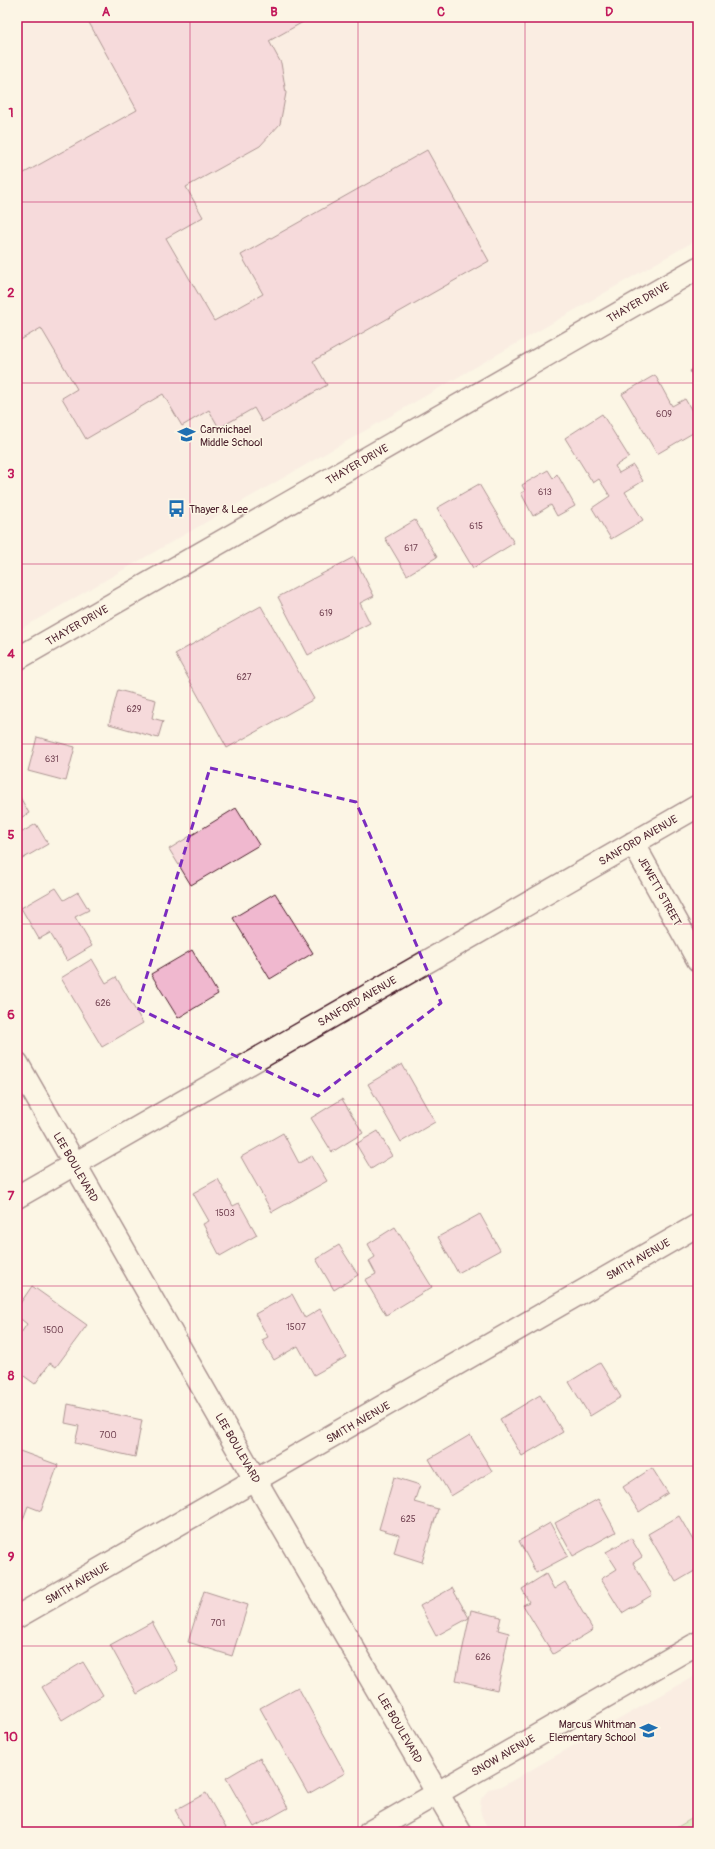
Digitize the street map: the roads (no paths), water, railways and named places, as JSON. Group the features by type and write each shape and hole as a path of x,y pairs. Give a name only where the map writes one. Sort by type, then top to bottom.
{"street":[{"name":"THAYER DRIVE","path":"17,660 698,268"},
{"name":"SANFORD AVENUE","path":"17,1197 698,806"},
{"name":"JEWETT STREET","path":"633,843 698,960"},
{"name":"LEE BOULEVARD","path":"17,1063 256,1481 460,1832"},
{"name":"SMITH AVENUE","path":"17,1617 256,1481 698,1225"},
{"name":"SNOW AVENUE","path":"370,1832 698,1643"}],"place":[{"name":"Carmichael Middle School","path":"187,435"},
{"name":"Thayer & Lee","path":"176,509"},
{"name":"Marcus Whitman Elementary School","path":"649,1730"}]}
